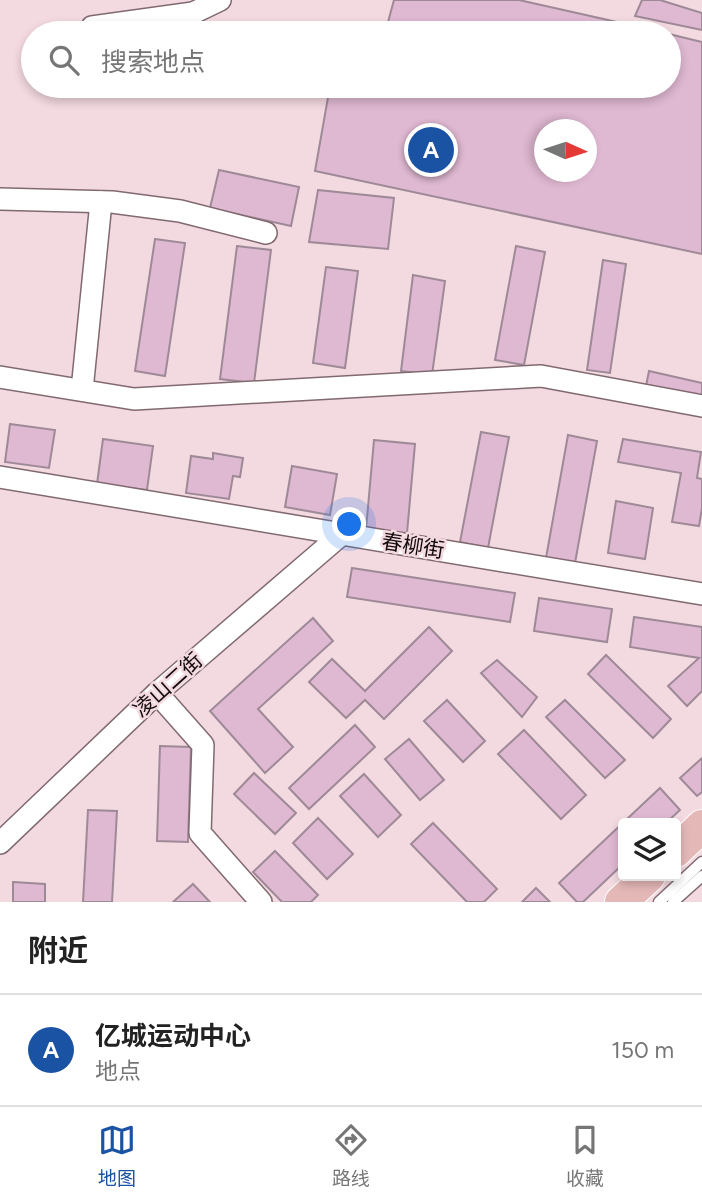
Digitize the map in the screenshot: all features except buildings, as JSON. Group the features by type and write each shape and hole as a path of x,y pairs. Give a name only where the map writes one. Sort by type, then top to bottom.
{"main road":[{"path":"681,846 702,826"},
{"path":"621,902 644,881"}],"street":[{"path":"135,21 193,13 220,0"},
{"path":"0,199 101,202 180,211 266,233"},
{"path":"82,390 101,202"},
{"path":"0,377 134,399 541,376 702,406"},
{"name":"春柳街","path":"0,477 702,594"},
{"name":"凌山二街","path":"0,843 157,693 341,534"},
{"path":"157,693 203,745 200,833 261,902"}],"lane":[{"path":"659,902 702,862"},
{"path":"674,902 702,876"}],"place":[{"name":"亿城运动中心","path":"431,150"}]}
